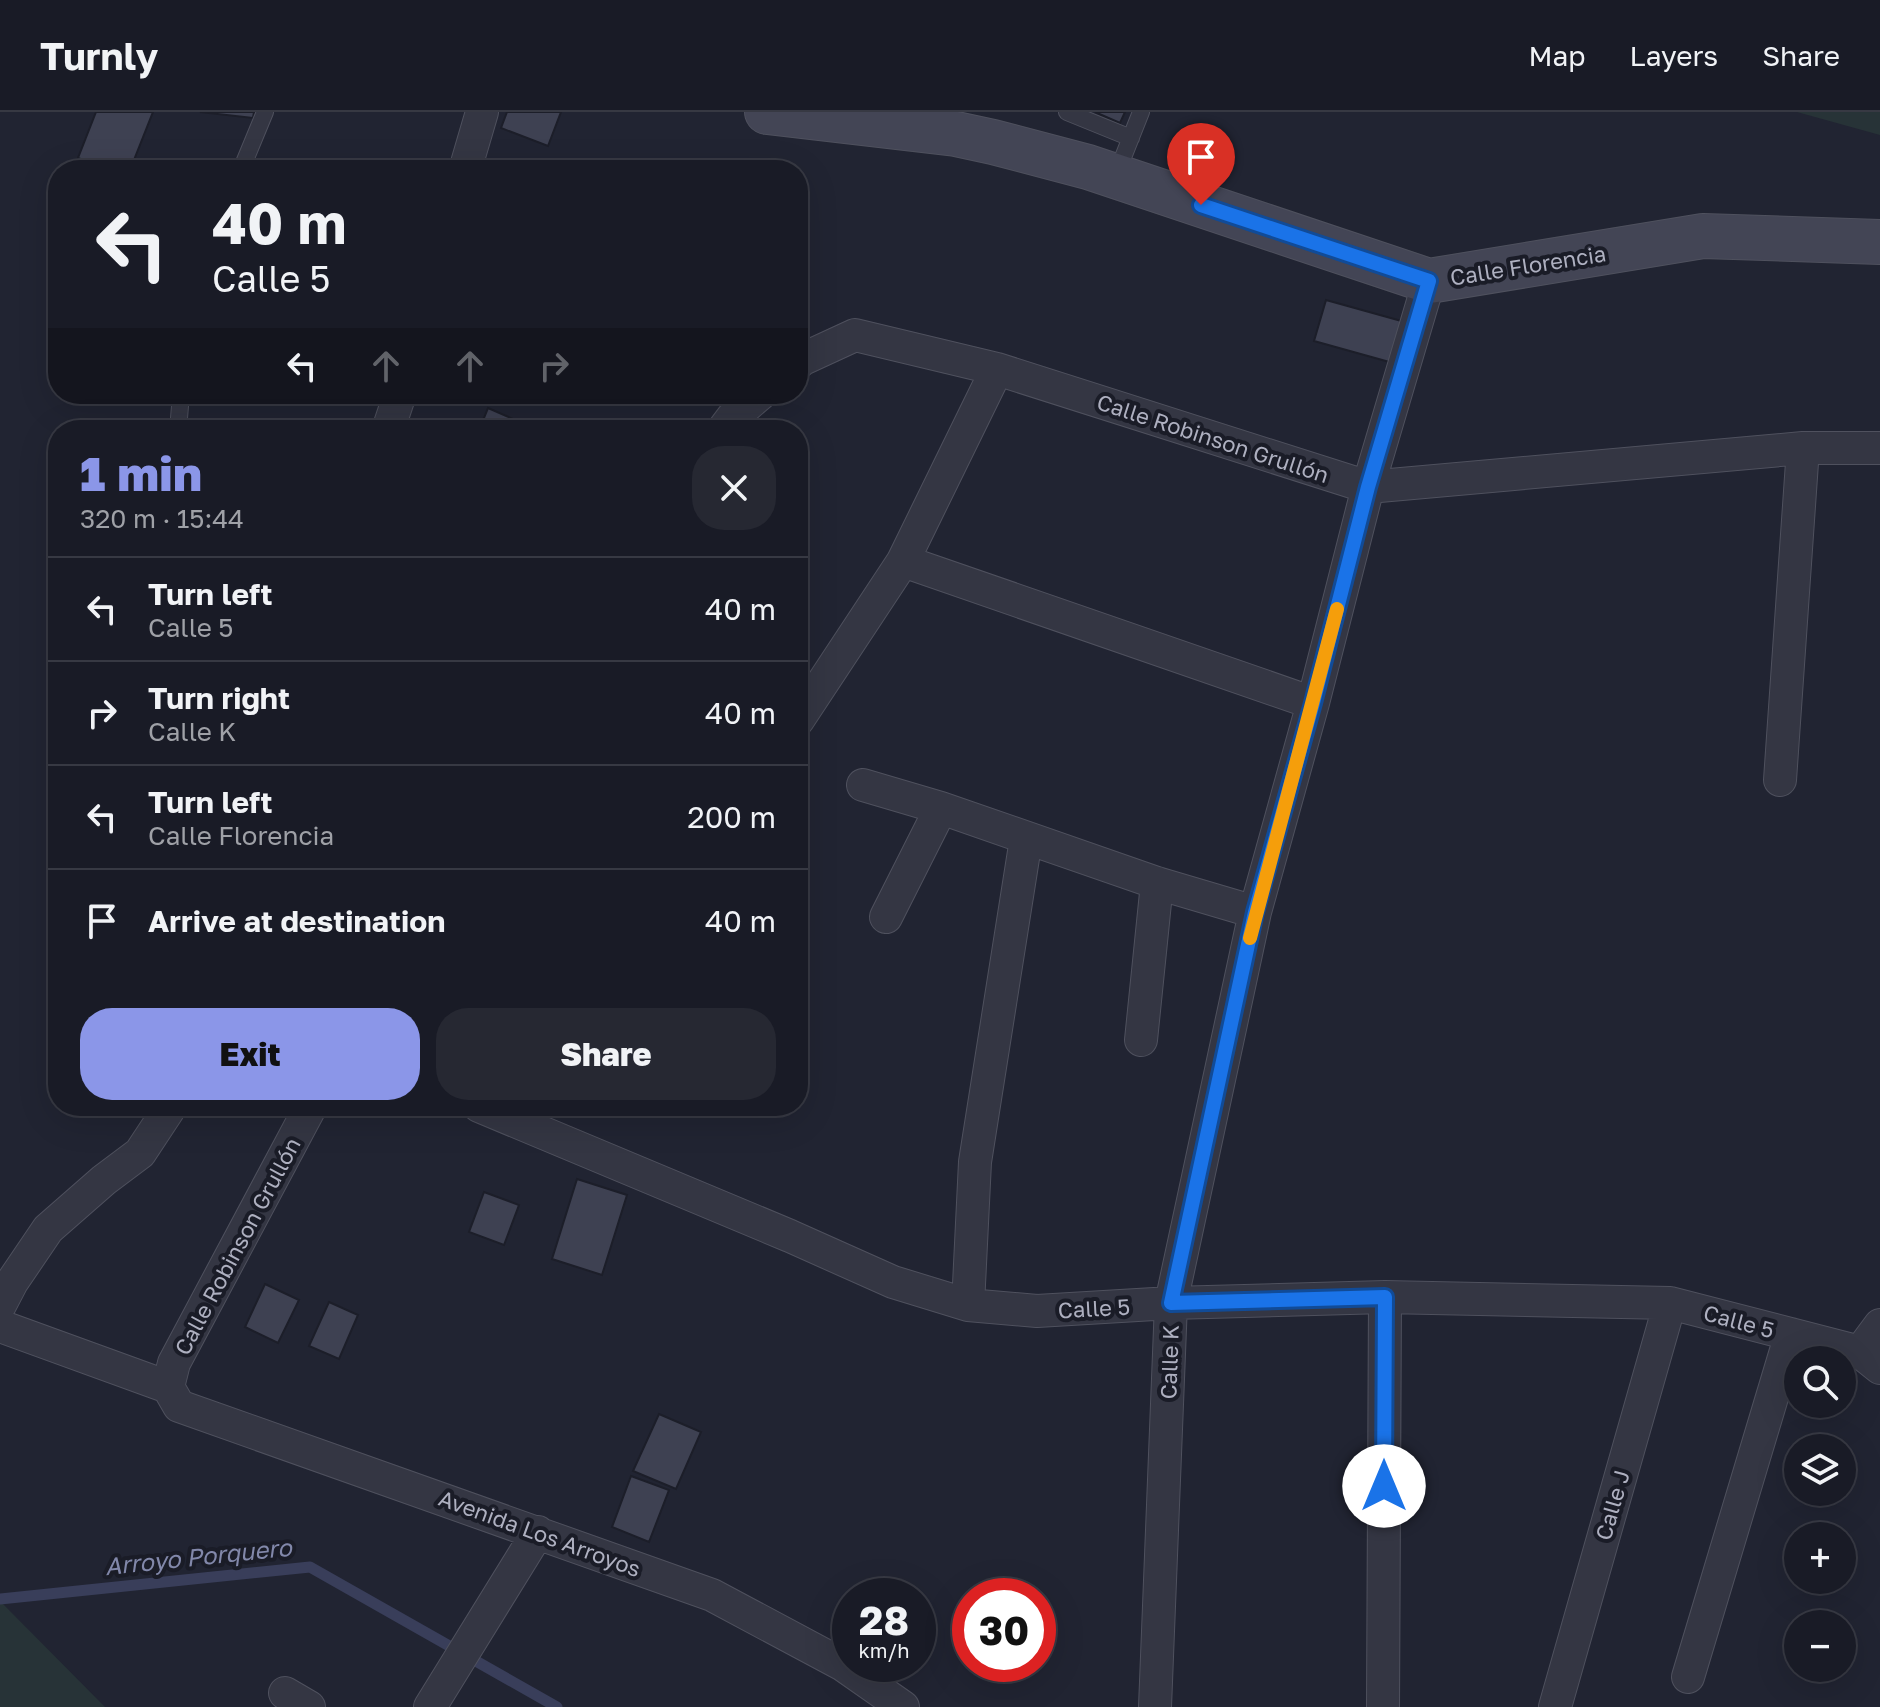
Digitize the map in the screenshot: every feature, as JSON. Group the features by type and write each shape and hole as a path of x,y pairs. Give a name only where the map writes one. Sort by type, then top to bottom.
{"street":[{"path":"468,160 482,112"},
{"name":"Calle Florencia","path":"767,112 958,128 1088,167 1123,158 1429,281 1703,236 1880,242"},
{"name":"Calle K","path":"1155,1707 1171,1303 1255,912 1368,487 1429,281"},
{"name":"Calle Robinson Grullón","path":"808,357 855,335 997,369 1368,487 1803,448 1880,448"},
{"path":"808,705 903,561 997,369"},
{"path":"730,420 748,404"},
{"path":"1780,780 1803,448"},
{"path":"903,561 1313,703"},
{"path":"863,785 941,808 1157,883 1255,912"},
{"path":"886,917 941,808"},
{"path":"968,1305 975,1162 1026,839"},
{"path":"1141,1040 1157,883"},
{"path":"0,1305 48,1229 140,1153 164,1116"},
{"name":"Calle Robinson Grullón","path":"168,1387 174,1363 306,1116"},
{"name":"Calle 5","path":"503,1116 893,1282 968,1305 1037,1311 1171,1303 1385,1297 1670,1303 1791,1334 1870,1360"},
{"path":"1383,1707 1385,1297"},
{"name":"Calle J","path":"1555,1707 1670,1303"},
{"path":"1870,1360 1880,1325"},
{"path":"0,1326 168,1387"},
{"path":"1688,1677 1791,1334"},
{"name":"Avenida Los Arroyos","path":"168,1387 179,1406 712,1595 843,1665 903,1707"},
{"path":"430,1707 538,1532"}],"lane":[{"path":"245,160 265,112"},
{"path":"1067,112 1123,158 1141,112"}],"shaded area":[{"path":"1797,112 1880,112 1880,135"},
{"path":"0,1601 105,1707 0,1707"}],"building":[{"path":"96,112 153,112 134,160 78,158"},
{"path":"200,112 254,112 253,118"},
{"path":"507,112 561,112 548,146 501,128"},
{"path":"1095,112 1125,112 1120,123"},
{"path":"1326,300 1405,322 1393,363 1314,341"},
{"path":"488,408 515,420 483,420"},
{"path":"577,1179 627,1195 602,1275 552,1259"},
{"path":"484,1192 519,1205 504,1245 469,1232"},
{"path":"265,1284 299,1300 278,1343 245,1327"},
{"path":"329,1302 358,1315 339,1359 309,1346"},
{"path":"659,1414 701,1432 676,1489 633,1471"},
{"path":"631,1476 669,1490 649,1542 612,1527"}],"waterway":[{"name":"Arroyo Porquero","path":"0,1599 310,1567 557,1707"}],"slow traffic":[{"path":"1250,938 1337,609"}],"route":[{"path":"1201,205 1429,281 1368,487 1255,912 1171,1303 1385,1297 1384,1486"}]}
